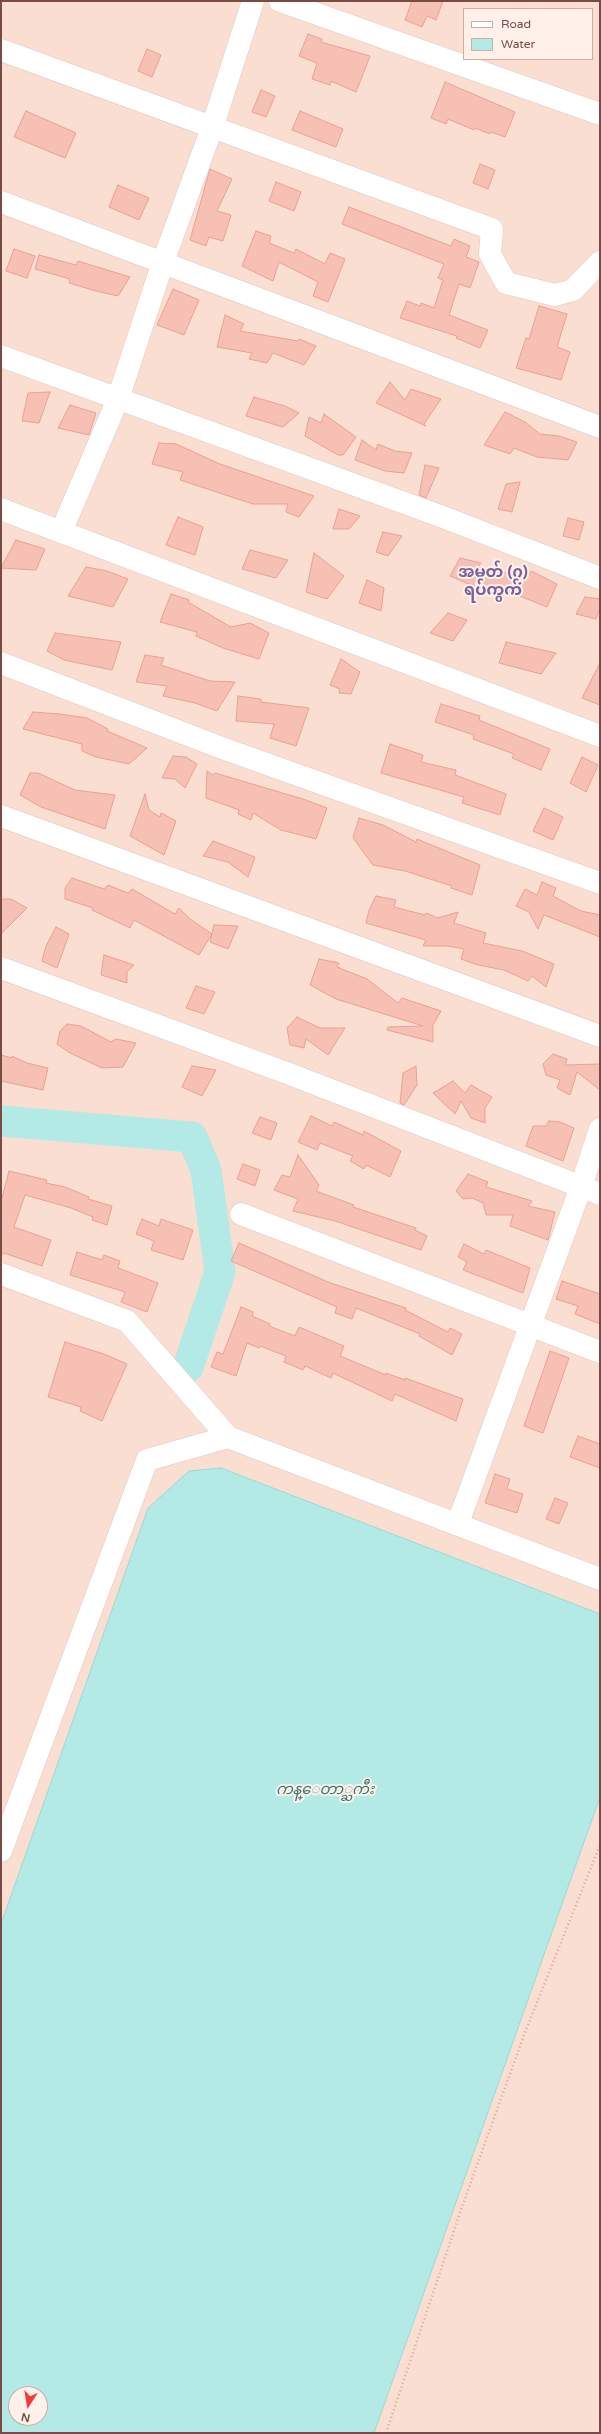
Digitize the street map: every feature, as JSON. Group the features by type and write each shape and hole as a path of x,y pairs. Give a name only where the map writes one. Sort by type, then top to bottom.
{"street":[{"path":"61,532 118,399 162,262 212,128 252,1"},
{"path":"280,1 600,114"},
{"path":"1,50 492,229 490,254 506,283 556,295 573,290 600,262"},
{"path":"1,202 600,426"},
{"path":"1,356 443,517 600,578"},
{"path":"1,509 600,736"},
{"path":"1,663 222,748 600,883"},
{"path":"1,816 600,1036"},
{"path":"1,968 287,1073 591,1191"},
{"path":"458,1523 530,1326 591,1191 600,1129"},
{"path":"241,1214 600,1352"},
{"path":"1,1274 127,1321 228,1437 458,1523 600,1579"},
{"path":"1,1851 147,1460 228,1437"}],"path":[{"path":"386,2433 462,2208 524,2035 600,1844"}],"shaded area":[{"path":"1,1 600,1 600,2433 1,2433"}],"water":[{"name":"ကန္ေတာ္ႀကီး","path":"221,1468 600,1614 600,1797 374,2433 1,2433 1,1924 148,1508 189,1471"}],"building":[{"path":"412,1 443,1 436,20 427,16 422,27 405,20"},
{"path":"308,34 322,39 321,42 370,56 356,92 331,81 330,85 312,79 317,63 299,56"},
{"path":"147,49 161,55 152,77 138,71"},
{"path":"445,82 515,112 505,137 491,132 490,134 475,128 474,130 448,119 446,124 431,118"},
{"path":"261,90 275,96 266,117 252,112"},
{"path":"26,111 76,133 65,158 14,137"},
{"path":"300,111 343,129 336,147 292,130"},
{"path":"480,164 495,170 488,189 473,183"},
{"path":"210,169 232,179 217,211 231,215 223,241 209,237 206,246 190,240"},
{"path":"276,182 301,192 294,211 269,201"},
{"path":"118,185 149,198 139,220 109,207"},
{"path":"349,207 451,246 454,239 470,246 466,257 479,262 470,288 459,284 449,315 488,330 480,348 456,338 457,336 400,318 407,301 420,306 421,303 434,308 443,280 438,278 444,264 342,224"},
{"path":"256,231 271,236 269,243 294,253 296,249 325,264 330,253 345,259 328,302 313,296 318,282 279,262 273,281 242,266"},
{"path":"14,249 35,256 27,278 6,271"},
{"path":"39,255 76,265 78,261 130,277 118,296 96,291 69,283 70,279 35,269"},
{"path":"173,289 199,300 184,335 157,325"},
{"path":"539,306 567,314 557,347 570,352 561,380 516,368 526,338 529,339"},
{"path":"225,315 244,324 240,331 298,341 299,339 316,346 304,365 273,353 267,363 249,359 252,353 217,347"},
{"path":"390,382 405,400 411,389 441,399 424,424 426,426 376,403"},
{"path":"50,392 39,423 22,421 28,393"},
{"path":"254,397 285,406 299,413 283,427 246,416"},
{"path":"70,405 96,413 89,435 58,428"},
{"path":"505,412 525,422 540,434 559,436 577,442 568,460 537,457 514,448 510,454 484,445"},
{"path":"324,414 356,437 343,455 338,455 305,436 309,417 321,423"},
{"path":"362,440 376,450 378,444 395,451 412,453 404,473 385,471 355,460"},
{"path":"159,443 176,444 220,464 314,496 299,517 286,512 288,504 253,504 180,480 183,472 152,464"},
{"path":"425,465 439,468 426,498 419,495"},
{"path":"520,482 512,512 498,509 506,484"},
{"path":"339,509 360,516 349,529 333,529"},
{"path":"178,517 203,527 195,555 166,545"},
{"path":"568,518 584,522 579,540 563,536"},
{"path":"383,532 402,536 388,556 376,552"},
{"path":"16,540 45,549 36,570 1,568"},
{"path":"250,550 288,560 276,578 242,569"},
{"path":"314,553 344,576 327,599 306,592"},
{"path":"460,558 481,563 478,567 527,577 531,571 557,584 547,607 500,588 497,593 483,590 450,576"},
{"path":"86,567 107,571 128,579 113,607 68,596"},
{"path":"367,580 384,588 381,611 359,603"},
{"path":"171,594 189,600 188,602 231,627 250,623 269,633 259,659 223,648 196,636 197,632 160,622"},
{"path":"585,597 600,599 600,608 596,619 576,614"},
{"path":"448,613 467,620 453,641 430,633"},
{"path":"55,633 121,642 112,670 64,660 47,651"},
{"path":"506,642 556,653 541,674 499,663"},
{"path":"145,655 164,658 161,665 210,681 235,682 217,711 195,703 163,696 167,686 136,682"},
{"path":"341,659 360,672 351,694 339,693 340,689 330,685"},
{"path":"600,663 600,705 582,698"},
{"path":"238,696 261,699 261,702 309,708 296,746 270,738 274,724 236,721"},
{"path":"441,704 480,716 479,720 550,749 541,770 512,758 514,754 473,739 474,735 435,722"},
{"path":"33,712 87,718 108,729 107,731 147,748 129,764 96,757 82,751 82,744 23,729"},
{"path":"390,744 423,755 421,762 456,770 455,775 506,794 500,815 462,803 464,797 381,773"},
{"path":"173,756 186,757 197,764 185,788 175,779 162,778"},
{"path":"582,757 598,765 586,792 570,783"},
{"path":"207,771 213,775 215,773 303,799 327,808 316,839 281,830 253,813 251,820 238,814 239,810 206,798"},
{"path":"30,773 38,773 75,790 115,795 105,829 41,807 20,795"},
{"path":"145,794 149,810 160,817 161,813 176,821 164,855 130,836"},
{"path":"544,808 563,817 553,840 533,831"},
{"path":"359,818 383,825 416,842 417,839 480,865 472,895 451,888 452,886 405,871 373,865 353,838"},
{"path":"213,841 255,857 248,877 228,862 203,856"},
{"path":"72,878 104,889 108,885 128,893 132,889 175,914 179,908 190,919 212,934 199,955 134,920 130,928 92,910 93,908 65,899 65,888"},
{"path":"542,882 556,888 553,896 581,911 600,915 600,937 544,915 538,929 529,912 516,906 525,889 537,895"},
{"path":"376,896 396,900 394,907 425,915 426,913 438,918 458,912 454,923 486,933 483,943 522,951 554,964 546,987 532,976 528,981 504,970 478,965 461,959 464,949 447,946 423,946 426,940 366,923 369,910"},
{"path":"1,899 11,899 27,908 1,934"},
{"path":"214,925 238,926 228,949 210,942"},
{"path":"56,927 69,934 57,968 42,961 46,946"},
{"path":"104,955 134,965 127,972 127,983 101,975"},
{"path":"319,959 339,963 337,967 367,979 398,1003 402,998 441,1011 433,1025 433,1042 387,1030 388,1027 423,1026 336,999 310,985"},
{"path":"196,986 215,992 204,1014 186,1008"},
{"path":"297,1017 320,1028 345,1028 328,1055 306,1039 304,1048 290,1045 287,1028"},
{"path":"67,1024 81,1026 111,1042 116,1039 136,1043 123,1067 102,1068 70,1053 57,1044 60,1031"},
{"path":"553,1054 567,1059 565,1065 600,1064 600,1090 577,1072 570,1095 557,1088 560,1080 546,1075 543,1064"},
{"path":"1,1055 12,1058 12,1056 27,1063 48,1068 43,1090 1,1081"},
{"path":"192,1066 216,1070 202,1096 182,1087"},
{"path":"416,1066 417,1085 404,1105 400,1103 403,1073"},
{"path":"453,1081 465,1093 471,1085 492,1097 485,1108 485,1123 471,1118 461,1101 455,1114 433,1093"},
{"path":"311,1116 332,1126 334,1122 363,1135 364,1131 401,1151 390,1177 366,1165 364,1169 350,1161 353,1156 320,1143 317,1150 298,1142"},
{"path":"260,1117 277,1123 271,1140 252,1133"},
{"path":"549,1121 560,1122 574,1128 563,1161 526,1146 533,1126 546,1126"},
{"path":"298,1155 319,1185 316,1191 354,1205 353,1207 416,1228 415,1230 427,1236 421,1250 335,1221 293,1211 298,1199 274,1190 282,1175 290,1177"},
{"path":"243,1164 260,1170 255,1186 237,1179"},
{"path":"9,1171 47,1180 46,1183 65,1187 89,1197 88,1199 112,1206 107,1225 92,1220 93,1217 71,1208 25,1195 14,1227 51,1240 42,1266 4,1253 1,1256 1,1202"},
{"path":"468,1174 488,1182 486,1187 532,1201 528,1206 555,1212 548,1240 510,1226 513,1215 486,1215 483,1203 472,1198 463,1199 456,1191"},
{"path":"142,1219 159,1226 161,1219 193,1230 183,1260 151,1250 154,1241 136,1234"},
{"path":"239,1243 328,1282 406,1308 405,1310 448,1332 450,1328 462,1334 452,1355 419,1336 420,1334 356,1308 352,1319 335,1313 337,1307 231,1261"},
{"path":"464,1244 484,1254 486,1250 530,1268 523,1293 463,1270 467,1262 458,1257"},
{"path":"77,1252 102,1260 104,1255 120,1261 118,1268 158,1283 147,1312 121,1302 125,1292 70,1275"},
{"path":"562,1281 600,1294 600,1324 575,1314 578,1306 556,1299"},
{"path":"241,1307 253,1312 252,1316 270,1324 269,1326 295,1336 299,1327 344,1346 340,1356 386,1375 386,1373 405,1380 405,1378 463,1399 456,1421 395,1394 392,1401 333,1373 331,1378 305,1366 303,1370 284,1362 286,1356 260,1346 259,1348 247,1343 236,1376 211,1367 217,1352 223,1354"},
{"path":"65,1342 104,1354 127,1364 102,1421 80,1411 81,1407 48,1397"},
{"path":"550,1351 569,1358 543,1433 524,1426"},
{"path":"578,1436 600,1444 600,1468 570,1457"},
{"path":"495,1474 510,1479 507,1489 523,1494 517,1513 485,1503"},
{"path":"555,1498 568,1503 559,1524 546,1519"}],"waterway":[{"path":"1,1121 192,1137 206,1170 220,1272 188,1367"}],"district":[{"name":"အမှတ် (၇) ရပ်ကွက်","path":"493,582"}]}
